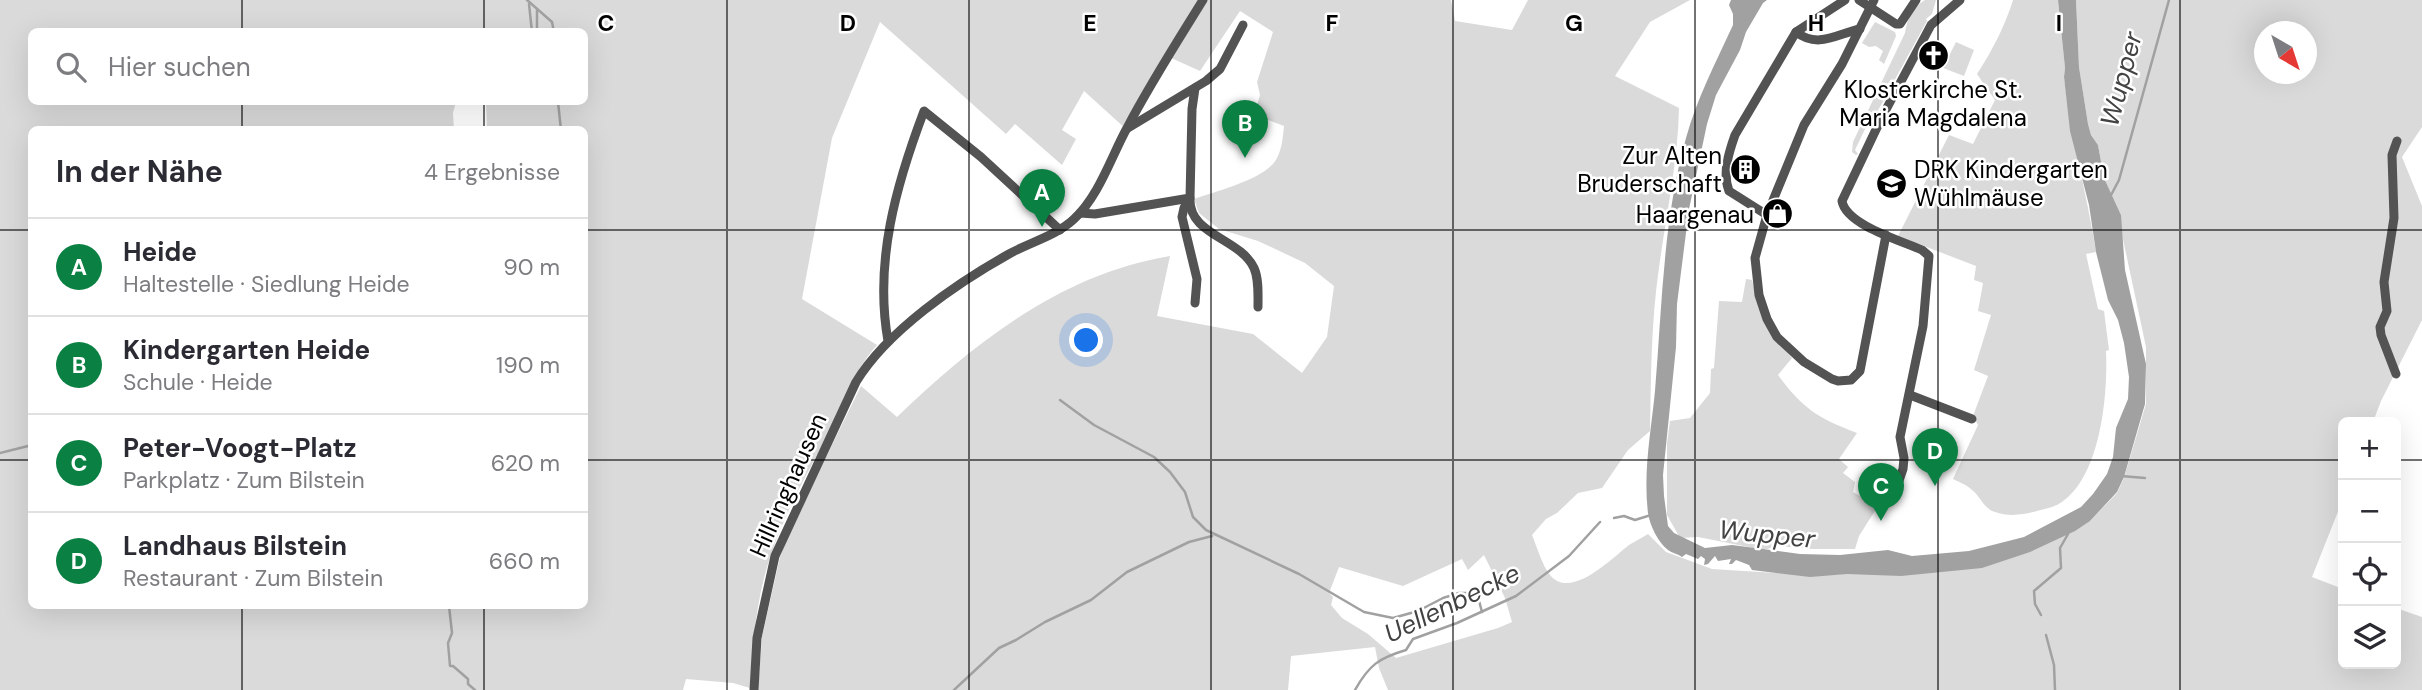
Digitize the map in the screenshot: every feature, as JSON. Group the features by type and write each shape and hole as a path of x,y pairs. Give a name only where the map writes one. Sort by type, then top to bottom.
{"street":[{"name":"Hillringhausen","path":"754,690 757,638 775,556 866,365 888,341 954,290 1024,246 1060,230 1080,213 1105,172 1126,129 1203,0"},
{"path":"1767,215 1732,195 1726,185 1726,169 1735,135 1796,32 1845,0"},
{"path":"1859,0 1872,3 1896,24 1900,24 1916,0"},
{"path":"1894,495 1903,469 1900,437 1923,326 1928,256 1923,250 1849,216 1842,205 1843,197 1931,25 1960,0"},
{"path":"1872,3 1842,64 1804,125 1767,215 1755,258 1756,279 1767,318 1777,337 1804,362 1838,382 1851,380 1860,371 1886,235"},
{"path":"1126,129 1195,88 1220,69 1243,25"},
{"path":"1796,32 1804,39 1822,41 1860,29"},
{"path":"1195,88 1189,209 1208,230 1240,249 1254,269 1258,285 1258,307"},
{"path":"888,341 884,317 884,283 889,227 903,171 925,111 991,166 1060,230"},
{"path":"2396,374 2380,327 2387,311 2384,282 2394,218 2392,155 2397,141"},
{"path":"1080,213 1095,214 1190,198"},
{"path":"1190,198 1182,217 1197,279 1195,303"},
{"path":"1910,395 1972,419"}],"shaded area":[{"path":"0,0 1451,0 1455,21 1512,30 1528,0 1690,0 1650,22 1615,76 1679,108 1676,148 1654,309 1650,431 1628,450 1602,488 1578,493 1557,513 1546,519 1532,535 1550,575 1559,582 1569,583 1603,567 1629,545 1648,534 1666,552 1712,569 1793,574 1914,574 2090,521 2117,493 2124,478 2146,404 2146,347 2121,230 2121,215 2104,178 2098,145 2088,124 2079,67 2076,0 2422,0 2422,127 2402,157 2422,206 2422,320 2375,417 2338,417 2338,512 2312,577 2338,587 2338,669 2401,669 2401,610 2422,617 2422,690 1388,690 1379,668 1375,647 1291,656 1288,690 758,690 762,637 780,557 792,526 861,386 897,417 988,338 1056,295 1092,278 1130,265 1170,256 1157,316 1253,334 1302,373 1327,337 1334,286 1305,263 1258,241 1219,229 1199,213 1194,199 1263,172 1277,158 1281,147 1284,126 1254,115 1260,95 1257,82 1273,32 1240,11 1200,71 1169,57 1126,129 1084,91 1062,130 1076,139 1062,165 1015,124 1006,134 880,22 832,138 802,299 877,345 858,372 777,538 759,604 750,688 733,683 686,679 683,690 0,690","holes":["1484,555 1505,598 1512,622 1396,658 1368,634 1342,618 1331,605 1333,597 1329,593 1339,567 1403,586 1462,559 1468,570"]},
{"path":"1731,0 1767,0 1746,32 1740,50 1716,95 1689,209 1677,304 1676,347 1663,475 1668,526 1674,533 1705,548 1732,545 1800,554 1840,555 1888,550 1912,556 1969,551 2024,537 2081,507 2093,494 2107,474 2113,457 2116,428 2128,399 2129,377 2124,343 2118,320 2108,300 2096,252 2089,205 2070,131 2058,0 2076,0 2079,67 2088,124 2098,145 2104,178 2121,215 2125,270 2146,364 2145,404 2124,477 2117,492 2090,521 2030,552 1982,568 1901,576 1847,574 1810,577 1752,570 1749,565 1736,560 1729,564 1731,559 1718,561 1715,556 1704,565 1705,559 1701,556 1698,559 1686,554 1682,557 1664,547 1648,513 1646,482 1668,232 1678,169 1690,123 1733,25 1733,14 1729,5"},
{"path":"1925,0 1936,0 1932,14 1926,19 1870,125 1866,127 1855,150 1858,154 1856,155 1852,152 1853,142 1905,33 1911,14"},
{"path":"2013,0 2058,0 2067,99 2096,252 2086,254 2098,309 2104,311 2109,350 2106,351 2103,411 2094,454 2086,473 2075,490 2059,504 2011,515 1991,510 1970,488 1953,479 1978,425 1973,416 1988,376 1974,370 1991,315 1978,311 1983,283 1974,280 1976,266 1898,236 1949,135 1973,144 1995,100 1977,74 1998,38"},
{"path":"1875,22 1895,32 1896,36 1884,64 1879,60 1883,51 1876,46 1869,47 1862,43"},
{"path":"1956,42 1974,50 1964,76 1943,68"},
{"path":"1746,279 1752,280 1767,322 1792,358 1778,375 1812,411 1857,433 1839,459 1848,467 1843,473 1855,482 1853,492 1878,506 1859,536 1855,549 1778,546 1764,550 1698,537 1680,538 1667,515 1667,443 1670,421 1690,418 1710,393 1719,301 1742,302"}],"waterway":[{"path":"527,0 552,22 553,28"},
{"name":"Wupper","path":"2110,197 2119,180 2169,0"},
{"path":"529,4 532,28"},
{"path":"537,10 537,28"},
{"path":"558,105 561,126"},
{"path":"1060,400 1094,425 1154,457 1185,492 1193,517 1206,530 1299,574 1364,612 1393,618 1418,611 1459,593 1477,593 1482,612"},
{"path":"0,453 28,446"},
{"path":"2121,476 2145,478"},
{"name":"Uellenbecke","path":"1614,518 1624,516 1635,520 1651,515"},
{"name":"Uellenbecke","path":"1355,690 1365,674 1376,664 1406,650 1413,639 1457,623 1516,596 1569,556 1600,522"},
{"path":"2041,615 2035,604 2034,591 2061,568 2060,548 2068,534"},
{"path":"954,690 999,648 1091,600 1127,572 1189,542 1212,536"},
{"path":"449,609 452,633 448,643 450,666 468,679 468,684 475,690"},
{"path":"2046,635 2054,665 2055,690"}],"place":[{"name":"Klosterkirche St. Maria Magdalena","path":"1933,55"},
{"name":"Kindergarten Heide","path":"1245,158"},
{"name":"Zur Alten Bruderschaft","path":"1745,169"},
{"name":"DRK Kindergarten Wühlmäuse","path":"1891,183"},
{"name":"Haargenau","path":"1777,214"},
{"name":"Heide","path":"1042,227"},
{"name":"Landhaus Bilstein","path":"1935,486"},
{"name":"Peter-Voogt-Platz","path":"1881,521"}]}
